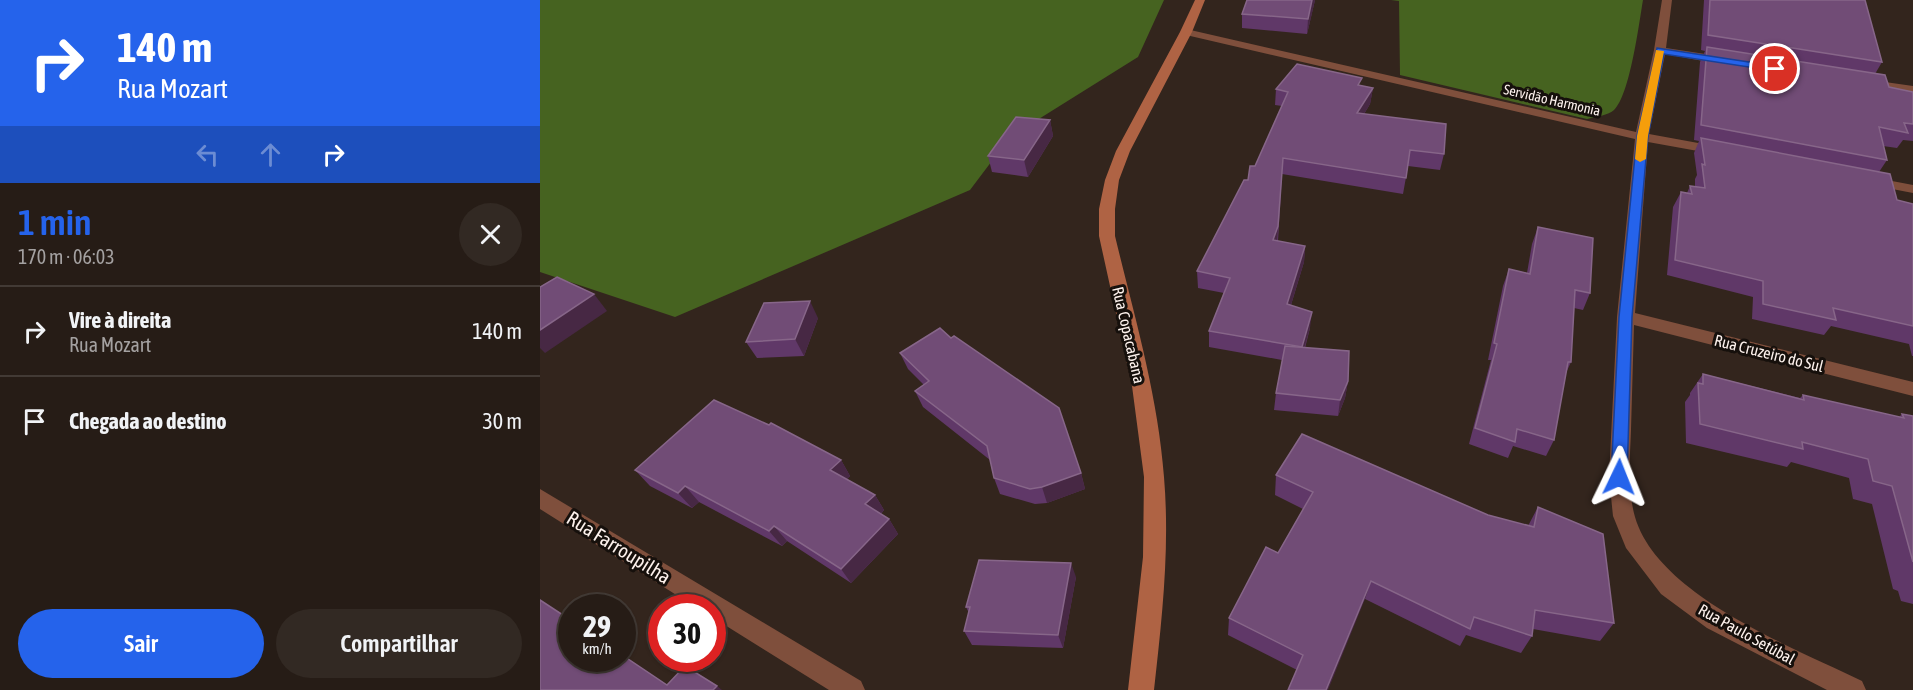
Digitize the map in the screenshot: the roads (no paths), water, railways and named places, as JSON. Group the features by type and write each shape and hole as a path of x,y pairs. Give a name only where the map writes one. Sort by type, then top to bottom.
{"main road":[{"name":"Rua Copacabana","path":"1141,690 1154,551 1154,477 1146,408 1107,236 1107,209 1112,180 1123,151 1186,32 1200,0"}],"street":[{"name":"Rua Paulo Setúbal","path":"1667,0 1660,50 1642,136 1626,317 1619,477 1624,516 1637,548 1669,586 1715,620 1853,690"},
{"name":"Servidão Harmonia","path":"1186,32 1642,136 1736,155"},
{"path":"1660,50 1740,63"},
{"path":"1856,81 1913,90"},
{"path":"1854,177 1913,189"},
{"name":"Rua Cruzeiro do Sul","path":"1626,317 1913,389"},
{"name":"Rua Farroupilha","path":"540,498 852,690"}]}
